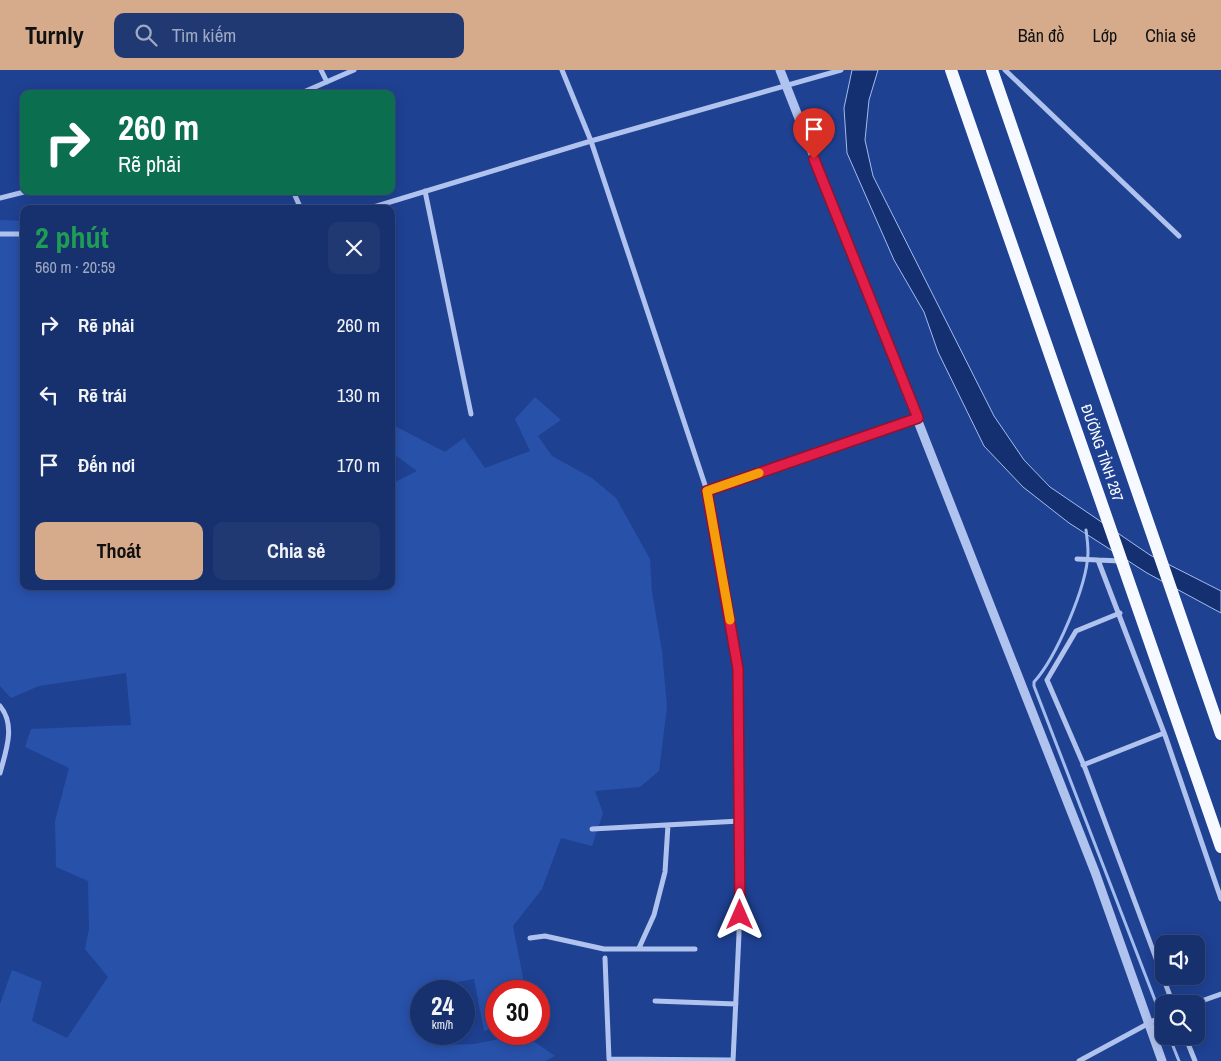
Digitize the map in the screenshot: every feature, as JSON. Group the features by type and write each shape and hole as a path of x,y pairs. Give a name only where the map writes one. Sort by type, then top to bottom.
{"main road":[{"name":"ĐƯỜNG TỈNH 287","path":"951,70 1221,847"},
{"name":"ĐƯỜNG TỈNH 287","path":"992,70 1221,734"}],"street":[{"path":"321,70 327,82"},
{"path":"308,90 354,70"},
{"path":"562,70 591,141 707,491 738,669 740,934 733,1060 609,1059 605,958"},
{"path":"780,70 784,85 918,418 1095,872 1162,1061"},
{"path":"380,205 591,141 841,70"},
{"path":"1005,70 1179,236"},
{"path":"425,191 470,414"},
{"path":"0,198 20,193"},
{"path":"0,234 20,234"},
{"path":"707,491 918,418"},
{"path":"1077,559 1123,561"},
{"path":"1096,560 1120,613 1164,733 1221,899"},
{"path":"1120,613 1076,632 1047,680 1083,764 1170,995"},
{"path":"0,706 9,725 8,743 0,773"},
{"path":"1083,764 1164,733"},
{"path":"592,829 740,821"},
{"path":"639,948 654,915 664,872 668,825"},
{"path":"530,938 545,936 604,949 694,949"},
{"path":"1205,1000 1221,994"},
{"path":"655,1001 736,1004"},
{"path":"1079,1061 1155,1019"},
{"path":"1188,1045 1194,1061"}],"shaded area":[{"path":"852,70 878,70 869,100 865,140 873,176 994,416 1024,460 1050,487 1150,555 1221,591 1221,613 1147,573 1069,523 1023,487 984,446 938,352 924,312 894,260 847,153 844,108"},
{"path":"0,220 20,221 20,590 395,590 395,482 417,471 395,455 395,426 445,452 464,438 485,468 530,451 515,419 535,397 561,420 538,436 552,456 592,478 616,498 650,559 652,592 662,651 667,707 659,771 640,787 595,791 603,813 592,846 561,838 542,889 513,926 523,980 485,980 485,1031 474,979 410,980 410,1045 475,1045 485,1042 485,1045 539,1045 555,1056 545,1061 0,1061 0,1004 12,970 42,982 32,1021 67,1038 108,977 85,949 89,929 88,881 56,867 55,821 69,768 25,747 31,729 131,725 126,673 39,686 11,698 0,686"}],"waterway":[{"path":"1086,530 1088,553 1082,584 1069,621 1052,656 1034,682 1034,686 1155,1000"},
{"path":"1173,1045 1179,1061"}],"slow traffic":[{"path":"730,620 707,491 759,473"}],"route":[{"path":"740,915 738,669 707,491 918,418 814,159"}]}
